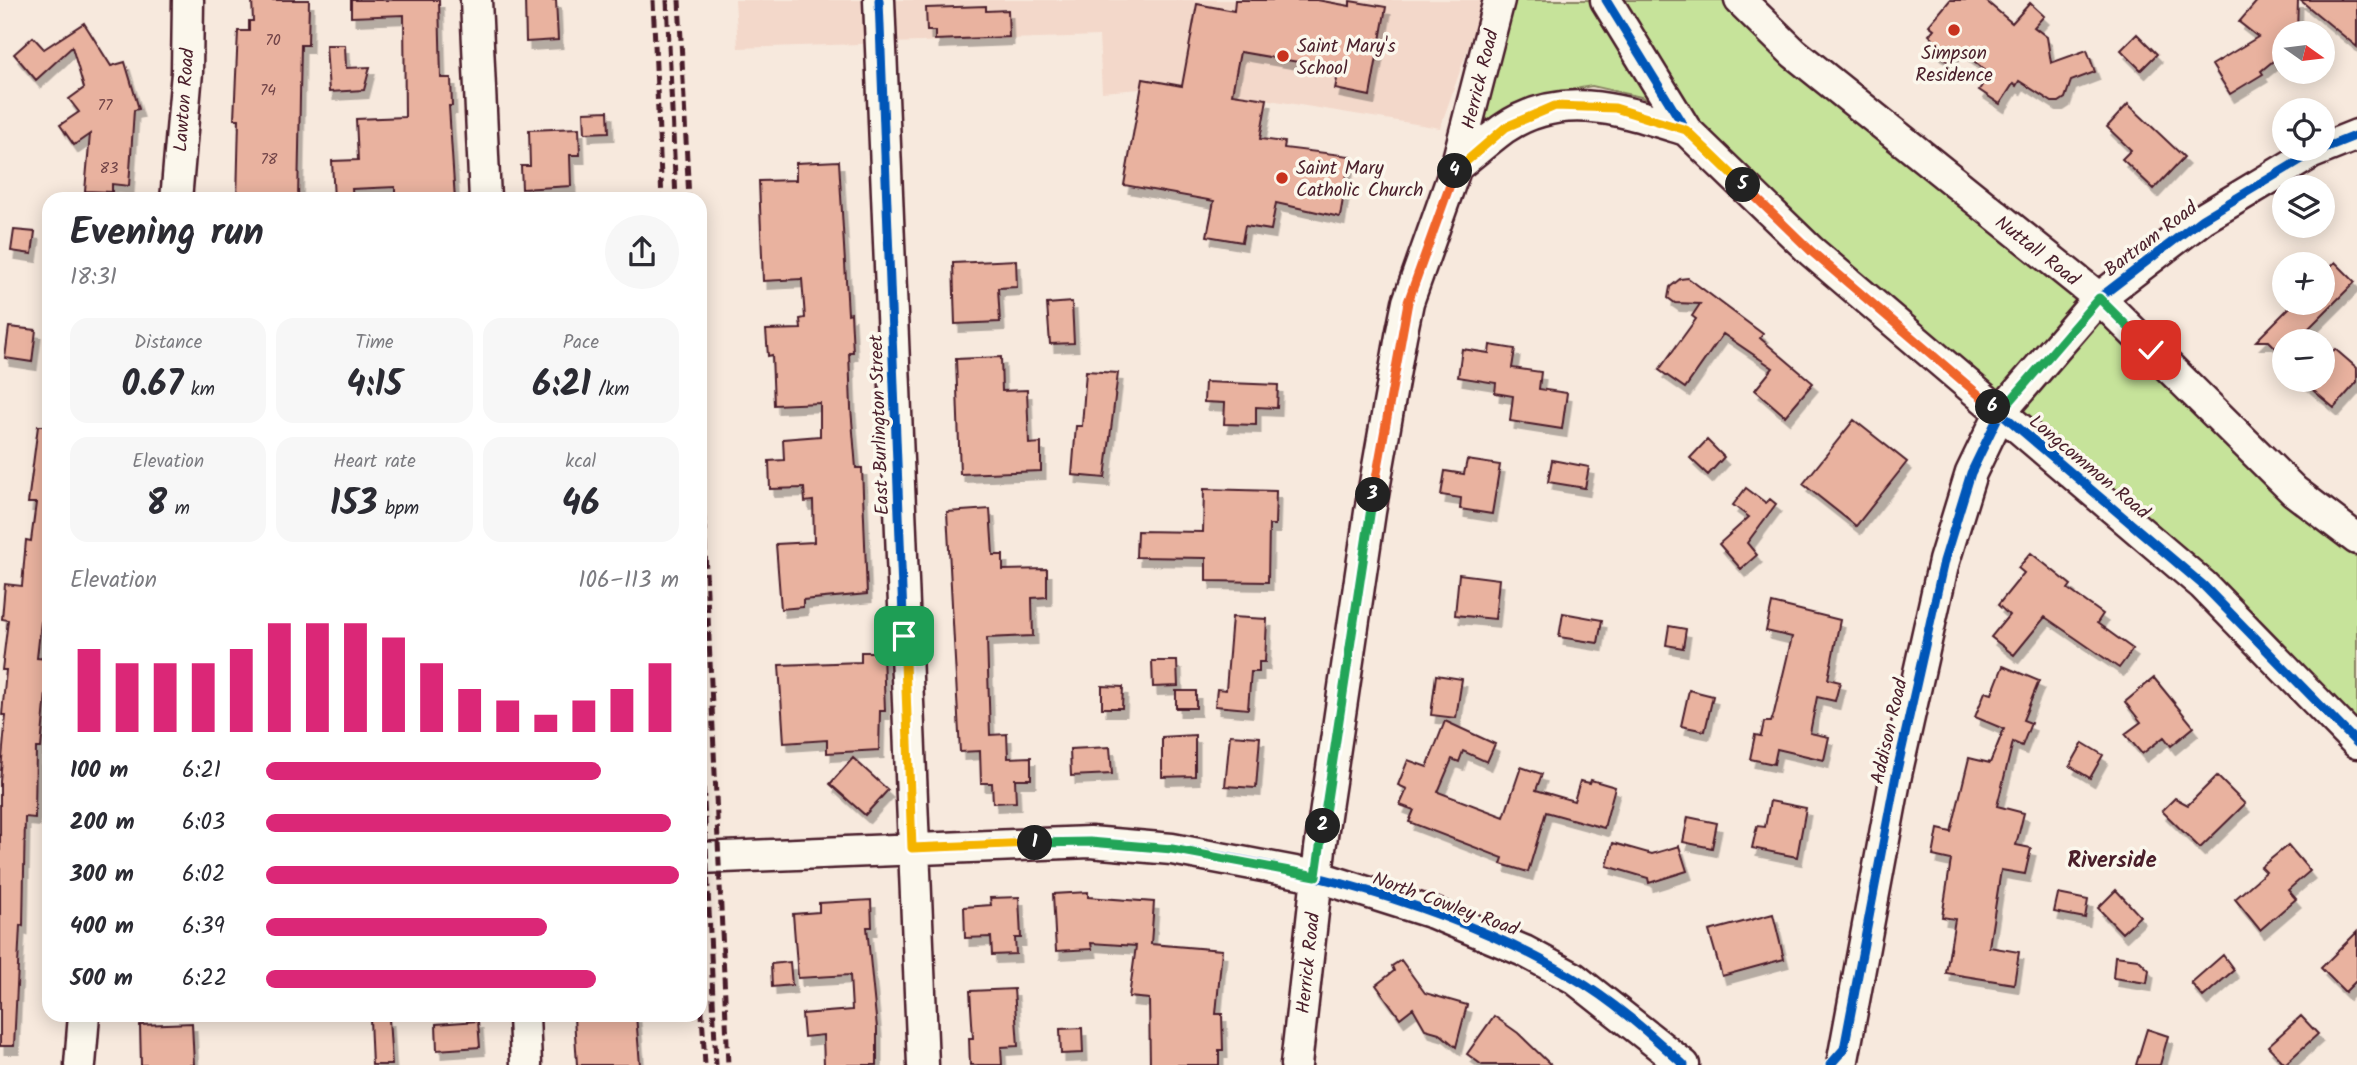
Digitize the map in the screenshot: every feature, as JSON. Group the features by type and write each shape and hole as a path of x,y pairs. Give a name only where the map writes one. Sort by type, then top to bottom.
{"street":[{"name":"Lawton Road","path":"177,192 187,72 188,0"},
{"path":"476,0 485,192"},
{"name":"East Burlington Street","path":"879,0 923,1065"},
{"name":"Herrick Road","path":"1296,1065 1316,876 1370,512 1401,336 1422,260 1456,167 1499,0"},
{"name":"Longcommon Road","path":"1606,0 1686,130 1811,251 2203,585 2357,743"},
{"name":"Nuttall Road","path":"1740,0 1805,62 2099,298 2294,491 2357,539"},
{"name":"Longcommon Road","path":"1456,167 1506,127 1555,106 1615,108 1686,130"},
{"name":"Bartram Road","path":"2000,413 2099,298 2202,219 2312,153 2357,135"},
{"name":"Addison Road","path":"1838,1060 1896,775 1944,561 1971,473 2000,413"},
{"name":"North Cowley Road","path":"707,858 1027,843 1130,845 1172,849 1316,876 1433,913 1524,951 1574,978 1629,1018 1684,1065"},
{"path":"80,1065 83,1022"},
{"path":"524,1022 526,1065"}],"shaded area":[{"name":"Saint Mary's School","path":"735,0 1485,0 1440,128 1143,79 1141,89 1102,92 1099,36 738,48"}],"green space":[{"path":"1513,0 1726,0 2120,337 2343,545 2357,554 2357,720 2199,563 1821,238 1699,120 1641,97 1592,86 1535,96 1491,120 1485,118"}],"building":[{"path":"252,0 309,0 308,45 301,45 298,192 237,192 239,119 234,119 238,31 249,31 249,21 253,21"},
{"path":"351,0 439,0 441,78 451,78 452,106 449,106 454,192 395,192 395,187 334,192 332,161 358,160 356,119 405,117 404,15 351,17"},
{"path":"525,0 556,0 558,40 526,42"},
{"path":"1235,0 1317,0 1350,6 1350,1 1386,7 1370,96 1335,89 1339,69 1240,52 1232,94 1267,99 1260,139 1285,142 1284,148 1350,156 1340,217 1276,203 1271,230 1245,226 1242,242 1207,236 1214,201 1124,185 1143,79 1182,86 1197,4 1234,11"},
{"path":"1950,0 1985,0 2012,23 2030,3 2044,16 2034,27 2047,37 2051,63 2087,50 2095,72 2071,81 2065,98 2059,102 2052,102 2019,81 2016,86 2013,84 2000,104 1979,90 1989,74 1959,48 1947,61 1933,48 1937,43 1929,35 1934,29 1929,25"},
{"path":"2258,0 2298,0 2297,21 2272,21 2272,62 2261,71 2263,74 2230,94 2212,65 2258,37 2239,22"},
{"path":"2300,0 2357,0 2357,47 2335,29 2335,21 2325,21"},
{"path":"986,6 986,11 1008,10 1009,37 935,40 935,31 927,31 926,8"},
{"path":"84,23 111,66 125,62 139,109 134,110 129,186 112,184 112,192 85,191 90,134 74,145 60,125 79,112 69,99 84,88 72,47 36,80 14,54 33,37 44,49"},
{"path":"2137,34 2157,54 2141,70 2121,50"},
{"path":"326,45 345,45 346,68 370,67 364,90 329,92"},
{"path":"2128,104 2184,157 2154,189 2122,159 2131,150 2107,127"},
{"path":"608,111 609,132 585,133 584,112"},
{"path":"579,128 580,155 570,155 571,186 522,189 521,166 530,166 529,130"},
{"path":"839,161 848,314 851,313 853,352 849,352 851,408 856,468 862,468 867,594 803,600 803,607 781,609 776,544 814,542 813,501 805,502 804,488 770,489 769,461 784,460 783,439 820,436 820,403 774,405 772,355 768,356 766,330 801,329 800,319 805,318 802,279 763,281 759,181 796,180 796,163"},
{"path":"14,230 35,232 32,254 11,251"},
{"path":"1016,260 1017,287 998,288 1000,322 955,324 953,263"},
{"path":"2335,262 2355,282 2335,302"},
{"path":"1688,278 1763,334 1760,338 1813,383 1785,416 1755,390 1773,368 1723,334 1685,388 1659,370 1696,319 1692,316 1700,304 1675,303 1668,298 1670,287 1680,279"},
{"path":"1072,302 1074,343 1050,344 1047,304"},
{"path":"2282,315 2322,315 2308,329 2272,329 2272,344 2269,341 2256,341"},
{"path":"9,327 36,330 32,362 5,358"},
{"path":"1490,345 1515,349 1512,368 1541,372 1539,389 1567,393 1562,429 1510,421 1513,396 1495,393 1496,383 1458,377 1462,349 1489,353"},
{"path":"2335,349 2357,368 2357,382 2334,408 2315,392 2335,392"},
{"path":"1001,357 1002,391 1027,390 1029,444 1041,443 1041,471 960,474 956,359"},
{"path":"1086,371 1118,373 1105,478 1072,475 1076,426 1082,426"},
{"path":"1205,382 1278,385 1277,408 1256,407 1256,425 1224,424 1225,403 1204,402"},
{"path":"1854,420 1907,462 1856,526 1803,484"},
{"path":"38,426 42,426 42,622 37,658 42,658 42,737 41,748 36,748 35,818 25,817 23,926 20,925 14,1046 0,1046 0,781 6,715 2,715 6,670 2,670 8,620 2,619 5,584 22,586 26,540 31,541 36,503 28,503"},
{"path":"1707,440 1724,457 1708,475 1690,458"},
{"path":"1467,460 1500,465 1492,514 1460,509 1461,498 1441,495 1445,471 1464,474"},
{"path":"1552,460 1589,467 1585,488 1548,482"},
{"path":"1746,488 1766,503 1770,499 1776,504 1747,543 1757,555 1741,569 1719,544 1749,517 1733,505"},
{"path":"1204,489 1276,491 1275,525 1269,525 1268,582 1206,581 1206,558 1136,557 1137,531 1203,532"},
{"path":"990,509 993,555 1003,555 1003,570 1047,569 1047,597 1032,598 1033,636 987,638 990,735 1007,734 1008,758 1031,757 1031,779 1015,779 1016,802 993,803 992,783 981,783 980,751 960,752 947,512"},
{"path":"2031,553 2071,585 2068,589 2103,614 2097,623 2133,649 2119,668 2045,617 2014,655 1991,637 2009,615 1998,605 2024,573 2018,568"},
{"path":"1459,574 1499,579 1495,619 1455,615"},
{"path":"1772,603 1840,620 1828,679 1840,682 1835,701 1817,697 1810,733 1829,737 1824,760 1777,749 1774,764 1750,759 1755,735 1761,736 1764,722 1771,722 1792,637 1766,631"},
{"path":"1563,613 1602,620 1598,643 1559,637"},
{"path":"1232,617 1267,619 1265,662 1259,662 1259,672 1251,672 1248,709 1215,706 1217,689 1226,690"},
{"path":"1669,626 1686,629 1683,648 1666,645"},
{"path":"861,652 883,652 885,711 880,711 879,750 827,753 827,740 784,743 779,665 861,662"},
{"path":"1152,661 1177,661 1178,686 1153,687"},
{"path":"2003,666 2039,681 2023,720 2031,723 2022,746 2013,742 1997,806 2024,813 2016,845 2031,848 2025,874 2001,870 1989,947 2019,952 2014,984 1946,973 1955,919 1942,917 1951,860 1933,856 1938,829 1951,832 1969,758 1990,763 2004,729 1975,717 1985,692 1992,694"},
{"path":"1436,675 1462,679 1456,718 1431,715"},
{"path":"2154,678 2194,727 2171,746 2164,737 2142,754 2125,734 2141,722 2125,702"},
{"path":"1102,686 1123,687 1122,708 1102,708"},
{"path":"1689,690 1713,696 1705,731 1681,726"},
{"path":"1176,691 1196,691 1196,708 1176,708"},
{"path":"1445,721 1495,744 1487,762 1463,751 1459,762 1452,759 1438,792 1504,817 1521,767 1542,774 1536,790 1574,801 1580,781 1590,783 1591,780 1615,787 1604,828 1546,812 1528,872 1501,864 1503,858 1409,822 1414,810 1400,805 1407,789 1398,785 1408,760 1427,767"},
{"path":"1195,735 1195,776 1162,777 1162,737"},
{"path":"1230,735 1260,737 1256,788 1225,786"},
{"path":"2083,743 2103,755 2090,778 2070,766"},
{"path":"1110,747 1112,774 1071,776 1070,749"},
{"path":"853,758 888,790 865,815 830,784"},
{"path":"2217,776 2245,804 2200,848 2162,811 2175,798 2188,805"},
{"path":"1770,801 1806,808 1797,857 1752,848 1757,826 1765,827"},
{"path":"1688,817 1717,823 1712,848 1683,842"},
{"path":"1613,843 1652,854 1679,846 1687,871 1649,883 1648,878 1607,866"},
{"path":"2288,845 2310,871 2288,890 2296,899 2260,930 2235,899 2266,872 2261,867"},
{"path":"2116,890 2140,916 2122,933 2098,908"},
{"path":"1088,892 1088,897 1154,902 1151,944 1222,950 1216,1014 1222,1014 1223,1050 1219,1050 1219,1065 1150,1065 1149,999 1129,997 1136,946 1091,943 1092,949 1056,951 1053,894"},
{"path":"2058,894 2088,900 2085,918 2054,912"},
{"path":"1019,897 1021,938 1015,938 1016,954 992,955 991,937 965,938 964,907 991,905 990,898"},
{"path":"871,900 872,927 867,927 877,1028 877,1065 824,1065 823,1035 804,1037 802,1014 852,1010 850,975 798,978 793,914 819,912 819,903"},
{"path":"1773,914 1784,959 1722,976 1709,931"},
{"path":"2357,932 2357,980 2345,992 2321,968"},
{"path":"2223,955 2234,970 2203,997 2191,983"},
{"path":"2115,956 2138,959 2149,970 2147,983 2113,978"},
{"path":"1401,960 1425,993 1467,1005 1456,1047 1439,1033 1425,1029 1413,1008 1400,1018 1376,985 1394,971 1392,966"},
{"path":"790,962 792,985 772,987 771,964"},
{"path":"1014,989 1018,1046 1001,1047 1002,1065 970,1065 969,1038 973,1038 970,991"},
{"path":"1494,1016 1518,1033 1551,1065 1482,1065 1467,1054"},
{"path":"2301,1016 2318,1034 2285,1064 2268,1046"},
{"path":"370,1022 389,1022 392,1065 372,1065"},
{"path":"478,1022 480,1047 437,1050 436,1024"},
{"path":"574,1022 637,1022 640,1065 577,1065"},
{"path":"192,1023 194,1065 141,1065 140,1025"},
{"path":"1082,1028 1083,1053 1061,1054 1060,1029"},
{"path":"2147,1029 2168,1036 2160,1065 2136,1065"}],"railway":[{"path":"653,0 662,192"},
{"path":"667,0 676,192"},
{"path":"679,0 689,192"},
{"path":"707,594 728,1065"},
{"path":"707,867 716,1065"},
{"path":"702,1022 705,1065"}],"cycle path":[{"path":"879,0 912,848 1047,842 1150,846 1275,867 1340,883 1464,924 1520,949 1602,996 1684,1065"},
{"path":"1606,0 1686,130 1811,251 2203,585 2357,743"},
{"path":"1830,1065 1844,1049 1896,775 1944,561 1971,473 2000,413 2099,298 2202,219 2312,153 2357,135"}],"place":[{"name":"Simpson Residence","path":"1954,30"},
{"name":"Saint Mary's School","path":"1283,56"},
{"name":"Saint Mary Catholic Church","path":"1282,178"}],"district":[{"name":"Riverside","path":"2112,859"}],"route":[{"path":"904,636 912,848 1090,842 1172,849 1316,876 1370,512 1408,302 1456,167 1506,127 1555,106 1615,108 1686,130 1811,251 2000,413 2099,298 2151,350"}]}
